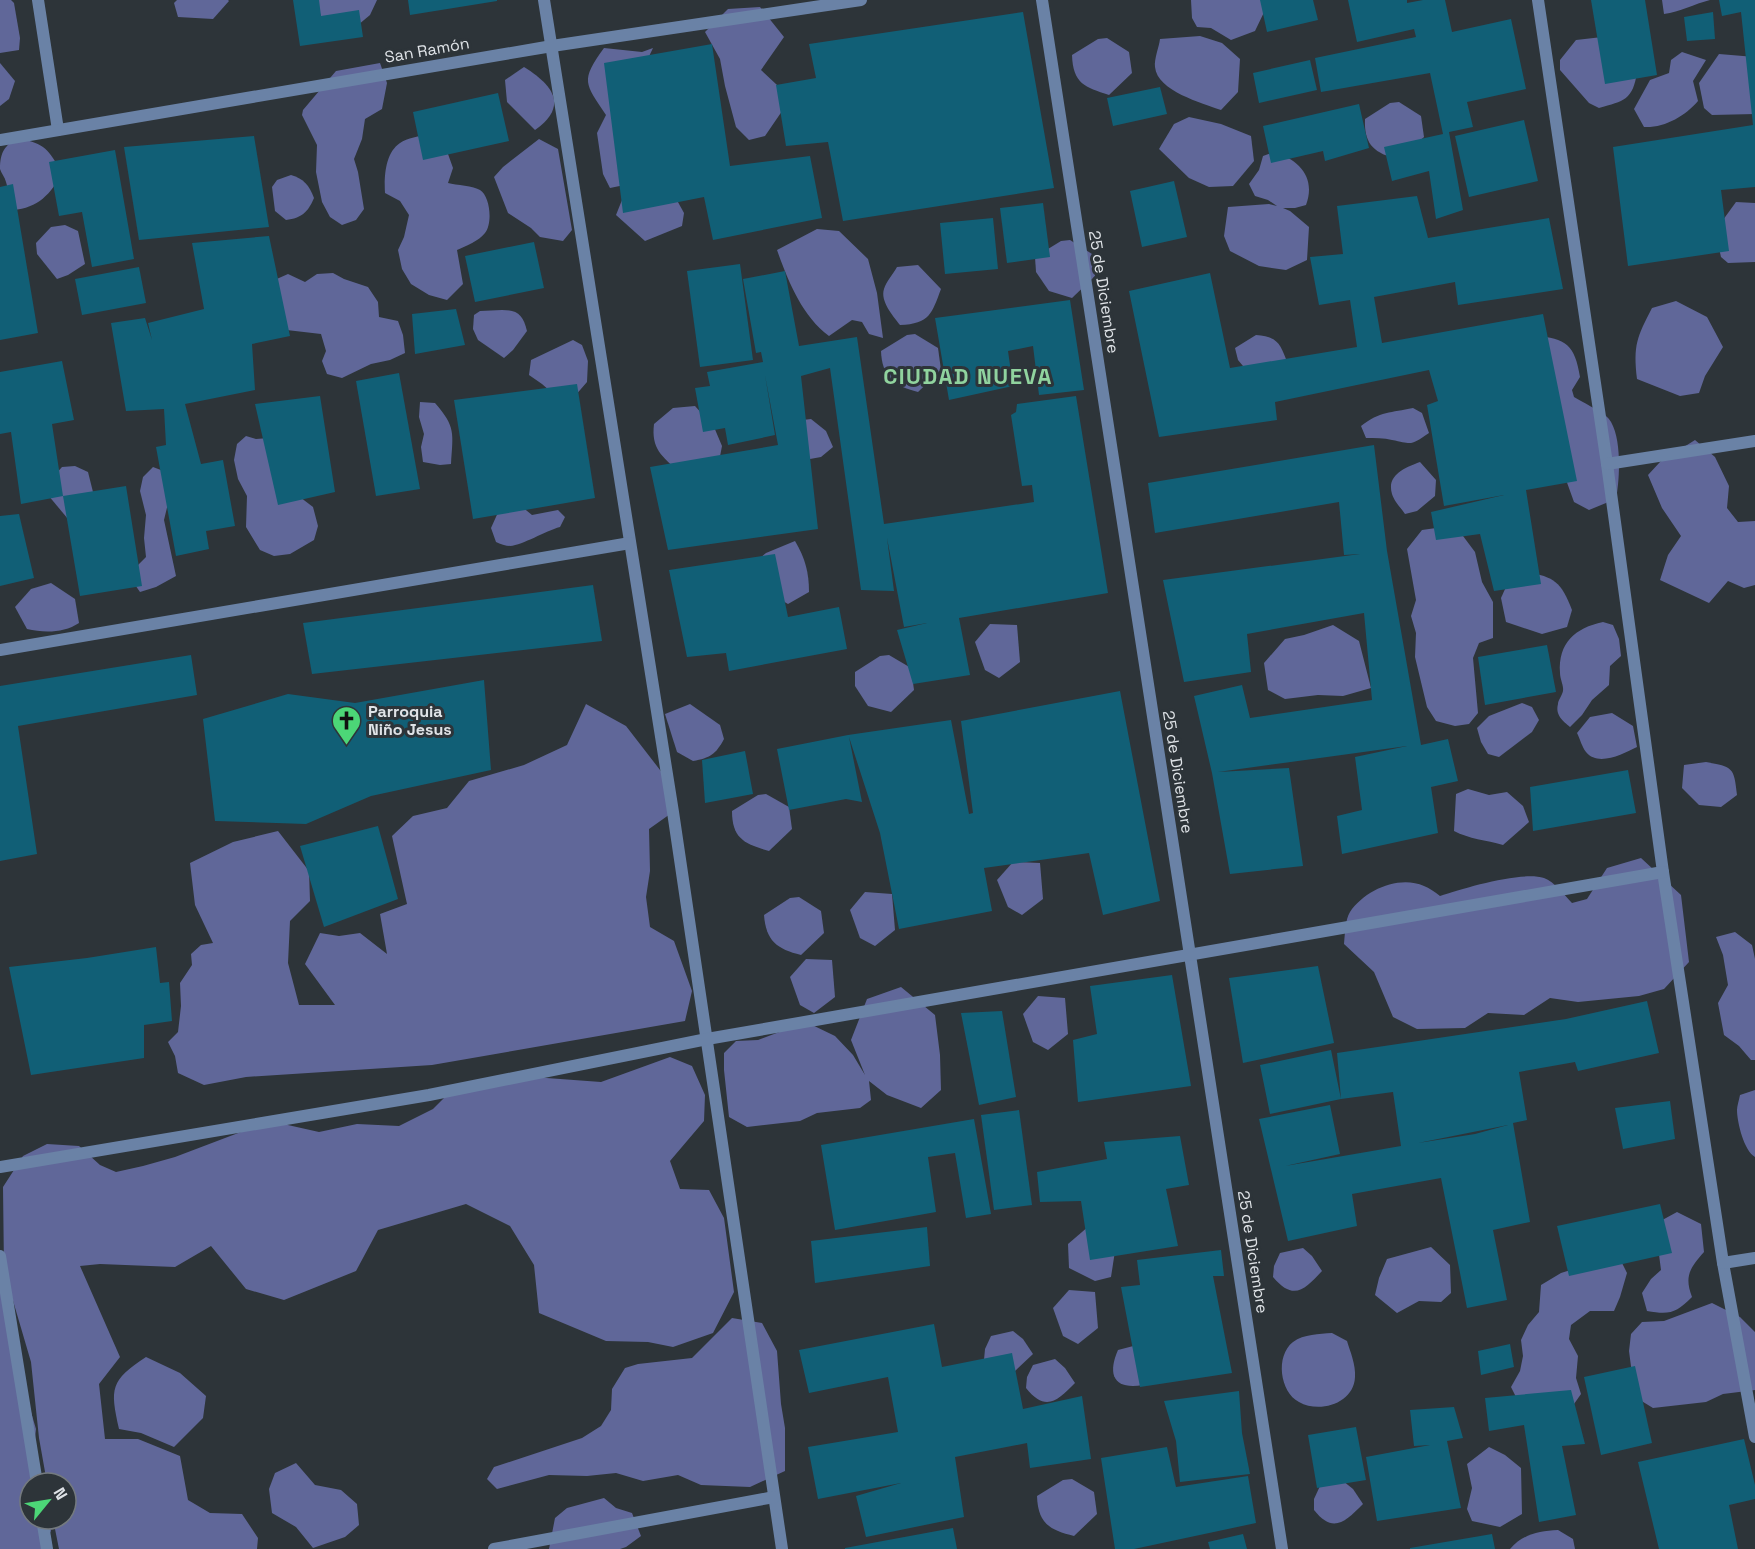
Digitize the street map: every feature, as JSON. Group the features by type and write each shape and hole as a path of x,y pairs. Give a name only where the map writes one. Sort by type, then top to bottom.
{"street":[{"path":"38,0 58,130"},
{"path":"544,0 707,1039 782,1549"},
{"name":"San Ramón","path":"0,140 552,46 861,0"},
{"name":"25 de Diciembre","path":"1042,0 1282,1549"},
{"path":"1538,0 1607,464 1663,872 1723,1263 1755,1437"},
{"path":"1607,464 1755,441"},
{"path":"0,650 630,543"},
{"path":"0,1167 429,1095 707,1039 1663,872"},
{"path":"0,1256 35,1471"},
{"path":"1723,1263 1755,1258"},
{"path":"494,1549 774,1497"},
{"path":"44,1531 47,1549"}],"shaded area":[{"path":"0,0 11,0 14,3 20,38 19,50 0,53"},
{"path":"177,0 229,1 213,19 178,17 174,3"},
{"path":"315,0 377,0 370,15 358,25 321,16"},
{"path":"1191,0 1268,0 1268,4 1255,31 1231,40 1211,28 1197,27 1192,18"},
{"path":"1662,0 1710,0 1664,14"},
{"path":"760,7 784,37 761,70 791,98 765,136 749,140 736,127 720,59 705,32 728,9"},
{"path":"1200,36 1222,43 1240,59 1238,92 1221,110 1192,100 1172,89 1163,83 1155,67 1160,39"},
{"path":"1611,36 1637,72 1633,88 1626,98 1599,108 1589,103 1560,70 1560,60 1576,40"},
{"path":"1107,38 1129,52 1132,73 1109,95 1082,83 1075,72 1072,55 1098,39"},
{"path":"604,48 642,52 653,48 643,69 639,182 610,188 603,174 597,133 606,115 593,96 588,82 591,68"},
{"path":"1682,52 1706,60 1693,81 1698,101 1674,120 1652,127 1644,127 1634,109 1650,80 1669,73 1671,60"},
{"path":"1719,54 1755,57 1755,114 1712,115 1704,108 1699,83"},
{"path":"0,63 15,81 9,99 0,106"},
{"path":"380,63 387,83 382,109 365,119 362,139 354,159 364,209 356,220 342,225 330,217 322,202 316,172 317,145 302,115 303,110 336,71"},
{"path":"524,67 543,81 553,96 552,113 535,130 507,102 505,80"},
{"path":"1399,102 1421,116 1424,137 1394,158 1380,153 1371,145 1366,134 1365,119 1390,103"},
{"path":"1189,117 1221,124 1251,136 1254,161 1233,186 1209,187 1189,178 1159,149 1174,124"},
{"path":"428,134 443,140 453,168 448,183 480,190 486,198 489,210 489,223 485,233 476,241 457,250 463,284 447,300 429,295 411,284 402,269 398,250 404,237 409,215 400,201 385,193 386,166 395,147 406,140"},
{"path":"18,138 41,145 53,158 62,173 43,199 22,209 13,210 0,163 4,150"},
{"path":"539,139 558,149 572,230 563,241 540,237 508,213 494,177 503,167"},
{"path":"1274,152 1298,165 1304,171 1309,186 1306,205 1283,208 1309,227 1307,260 1286,270 1259,266 1230,251 1224,236 1228,207 1269,204 1277,206 1255,196 1249,184 1259,170 1263,156"},
{"path":"291,175 306,183 314,198 304,214 286,220 275,211 272,187 277,180"},
{"path":"668,184 684,213 682,226 645,241 616,215 622,200"},
{"path":"1736,202 1755,203 1755,262 1728,263 1721,257 1715,231"},
{"path":"65,225 78,231 85,264 57,279 37,254 36,243 51,227"},
{"path":"817,229 839,231 868,259 877,293 883,338 869,334 862,322 852,320 829,336 819,328 797,297 777,250"},
{"path":"1070,240 1092,254 1095,276 1072,298 1049,291 1036,272 1035,257 1061,241"},
{"path":"918,265 941,289 928,316 918,322 900,325 885,303 884,289 897,267"},
{"path":"333,273 368,287 378,302 379,317 398,321 403,335 405,353 390,360 371,364 342,378 327,374 322,361 326,351 321,334 278,329 270,282 288,274 305,282 317,274"},
{"path":"1676,301 1707,317 1723,347 1705,376 1699,393 1680,396 1637,379 1636,367 1637,342 1652,308"},
{"path":"502,310 519,314 527,331 504,358 478,340 473,329 474,315 480,311"},
{"path":"915,334 938,348 941,370 918,392 902,387 891,379 884,368 881,351 907,335"},
{"path":"1256,335 1270,338 1278,343 1288,364 1253,378 1238,360 1235,348"},
{"path":"1535,336 1562,341 1572,350 1580,377 1572,390 1574,397 1606,416 1615,431 1619,453 1617,493 1606,503 1589,510 1574,502 1565,477"},
{"path":"573,340 582,345 588,361 587,382 574,397 557,397 529,375 531,360"},
{"path":"420,402 435,403 447,418 452,431 451,464 423,462 421,447 424,434 419,417"},
{"path":"695,406 714,427 722,446 718,467 679,472 656,446 654,424 673,408"},
{"path":"1413,408 1422,413 1429,433 1423,437 1408,443 1366,438 1361,426 1368,421 1386,413"},
{"path":"811,419 826,431 833,447 821,457 810,459 786,422"},
{"path":"246,436 256,439 269,438 292,491 313,507 318,526 314,540 290,554 274,556 260,550 246,527 247,496 238,479 234,460 237,444"},
{"path":"1695,440 1715,457 1729,486 1727,508 1738,522 1755,521 1755,585 1744,588 1728,581 1709,603 1660,580 1668,555 1681,536 1662,508 1648,475 1660,462"},
{"path":"1420,462 1436,480 1435,496 1417,511 1405,514 1393,497 1392,481 1399,472"},
{"path":"75,466 88,472 96,504 68,519 48,495 47,484 62,467"},
{"path":"153,467 166,472 171,491 164,520 176,576 156,587 140,592 131,579 132,571 146,557 144,538 146,515 140,491 143,477"},
{"path":"521,506 532,515 558,510 565,517 560,527 521,543 510,546 496,542 491,528 500,508"},
{"path":"1443,527 1460,532 1475,552 1482,582 1493,602 1493,638 1479,643 1473,658 1478,713 1469,724 1455,726 1436,721 1427,707 1415,657 1416,633 1411,616 1416,600 1407,549 1422,530"},
{"path":"795,541 806,565 809,592 788,604 769,593 760,558 766,553"},
{"path":"1526,572 1544,576 1556,582 1560,587 1572,610 1567,627 1542,634 1506,622 1501,598 1510,578"},
{"path":"51,583 75,599 79,623 67,629 54,631 27,629 15,607 31,589"},
{"path":"1603,622 1613,625 1619,639 1621,656 1610,666 1609,685 1592,700 1570,727 1560,717 1557,708 1563,689 1560,673 1562,653 1570,638 1584,628"},
{"path":"990,624 1017,625 1020,662 999,678 985,670 975,642"},
{"path":"1333,625 1359,641 1371,688 1343,696 1318,695 1285,699 1268,690 1264,663 1285,639"},
{"path":"889,655 911,668 914,690 891,712 868,706 855,686 855,672 880,656"},
{"path":"1522,703 1532,707 1539,720 1532,732 1499,757 1488,754 1477,728 1489,716"},
{"path":"586,704 626,726 667,779 673,812 649,829 650,871 646,897 650,927 674,941 692,991 685,1021 432,1065 246,1077 204,1085 178,1073 175,1056 168,1042 178,1032 181,1006 180,983 192,965 191,954 201,945 213,943 195,905 190,863 233,842 278,831 309,871 310,901 290,921 288,963 299,1005 335,1005 305,964 320,933 339,936 360,933 387,954 380,914 407,904 392,836 413,816 447,808 469,781 524,765 567,745"},
{"path":"690,704 720,725 724,739 712,755 693,761 677,752 665,714"},
{"path":"1612,713 1633,726 1637,747 1611,758 1597,759 1585,750 1577,733 1590,717"},
{"path":"1706,762 1727,767 1735,779 1737,795 1721,807 1699,805 1682,788 1684,765"},
{"path":"1468,789 1489,795 1507,792 1523,806 1529,822 1503,845 1454,831 1456,794"},
{"path":"766,794 789,807 792,829 769,851 747,843 737,834 732,811 758,795"},
{"path":"1641,858 1681,895 1689,962 1664,989 1639,996 1578,1002 1550,998 1524,1015 1488,1013 1465,1028 1417,1029 1393,1017 1374,972 1344,944 1350,912 1364,897 1383,887 1404,882 1414,883 1440,896 1492,881 1534,876 1552,882 1572,903 1587,899 1607,868"},
{"path":"1013,862 1040,863 1043,899 1022,915 1008,907 997,880"},
{"path":"865,892 892,894 895,930 875,946 860,938 850,910"},
{"path":"799,897 821,911 824,933 801,955 779,947 770,938 764,915 790,898"},
{"path":"1735,932 1752,945 1755,959 1755,1060 1751,1060 1739,1046 1724,1035 1718,1003 1728,985 1723,955 1716,937"},
{"path":"806,959 832,960 835,997 814,1013 800,1005 790,977"},
{"path":"901,987 935,1015 941,1090 921,1108 887,1095 869,1081 871,1100 860,1108 817,1113 800,1121 747,1127 729,1117 724,1053 736,1041 758,1040 806,1022 835,1036 853,1055 865,1075 851,1040 867,999"},
{"path":"1038,996 1065,998 1068,1034 1048,1050 1033,1042 1023,1014"},
{"path":"670,1057 692,1066 705,1095 704,1121 670,1161 680,1189 709,1190 724,1218 734,1292 713,1333 673,1347 648,1342 606,1341 539,1313 534,1265 510,1226 466,1204 378,1230 356,1271 284,1300 246,1289 211,1246 175,1267 100,1264 80,1266 120,1357 99,1384 105,1439 138,1439 180,1456 188,1500 210,1513 242,1514 258,1538 257,1549 59,1549 55,1531 78,1531 78,1471 45,1471 31,1362 4,1270 3,1187 23,1156 47,1144 79,1146 100,1165 116,1172 175,1157 270,1121 319,1132 357,1124 399,1126 433,1109 458,1084 533,1077 601,1082"},
{"path":"1755,1090 1755,1157 1744,1143 1737,1110 1740,1095"},
{"path":"1677,1212 1701,1224 1704,1252 1690,1273 1689,1283 1692,1297 1672,1312 1647,1311 1642,1293 1651,1279 1661,1270 1655,1224"},
{"path":"1089,1226 1115,1251 1111,1277 1095,1281 1069,1268 1068,1244"},
{"path":"1431,1247 1450,1265 1451,1293 1441,1302 1419,1301 1397,1313 1375,1295 1387,1259"},
{"path":"1303,1248 1312,1256 1322,1271 1305,1287 1293,1291 1280,1285 1273,1277 1274,1266 1280,1253"},
{"path":"1618,1255 1627,1273 1614,1311 1590,1311 1571,1325 1569,1339 1578,1356 1576,1378 1581,1394 1567,1414 1525,1415 1511,1387 1520,1371 1523,1356 1521,1340 1528,1325 1539,1312 1541,1285 1561,1273"},
{"path":"0,1281 23,1385 36,1429 31,1471 18,1471 18,1531 51,1531 41,1549 0,1549"},
{"path":"1069,1290 1095,1292 1098,1328 1078,1344 1063,1336 1053,1308"},
{"path":"1712,1303 1740,1317 1755,1332 1755,1390 1723,1394 1706,1402 1653,1408 1635,1397 1629,1351 1631,1334 1642,1322 1664,1321"},
{"path":"732,1318 762,1323 777,1351 785,1428 785,1471 750,1487 701,1485 678,1475 643,1481 616,1473 587,1476 549,1475 497,1489 487,1479 494,1467 582,1438 601,1426 611,1410 612,1389 625,1368 638,1364 692,1358"},
{"path":"1013,1331 1023,1339 1033,1354 1015,1371 984,1360 985,1349 991,1336"},
{"path":"1332,1333 1347,1341 1355,1368 1353,1386 1349,1394 1334,1404 1316,1407 1299,1402 1288,1390 1282,1374 1282,1364 1287,1348 1302,1337"},
{"path":"1141,1344 1143,1385 1133,1386 1119,1383 1113,1373 1118,1350"},
{"path":"146,1357 180,1373 206,1396 203,1418 174,1447 141,1433 119,1429 114,1404 116,1387 125,1373"},
{"path":"1055,1359 1065,1368 1075,1383 1057,1399 1046,1402 1033,1396 1026,1388 1027,1377 1033,1365"},
{"path":"1489,1447 1505,1455 1521,1468 1522,1514 1500,1527 1472,1521 1467,1509 1472,1488 1467,1464"},
{"path":"296,1463 315,1485 341,1490 357,1504 359,1525 345,1537 313,1548 296,1527 272,1513 269,1489 275,1473"},
{"path":"1072,1479 1094,1492 1097,1514 1074,1536 1058,1531 1047,1524 1040,1513 1037,1496 1063,1480"},
{"path":"1343,1481 1353,1489 1363,1504 1339,1523 1327,1522 1314,1510 1314,1499 1320,1486"},
{"path":"604,1498 616,1508 632,1513 641,1536 620,1549 549,1549 555,1518 567,1508"},
{"path":"1558,1530 1573,1539 1575,1549 1510,1549 1520,1540 1532,1534"}],"building":[{"path":"293,0 319,0 321,16 359,10 363,37 300,46"},
{"path":"408,0 497,0 497,1 410,15"},
{"path":"1260,0 1313,0 1318,20 1267,32"},
{"path":"1348,0 1407,0 1407,3 1445,0 1452,32 1511,19 1526,89 1467,102 1473,127 1449,132 1463,210 1436,219 1429,171 1392,181 1384,147 1443,134 1430,73 1321,92 1315,58 1416,37 1414,29 1357,42"},
{"path":"1591,0 1645,0 1657,75 1605,84"},
{"path":"1719,0 1755,0 1755,187 1721,190 1729,251 1628,266 1613,147 1753,125 1741,12 1722,16"},
{"path":"1023,12 1054,188 843,221 828,142 786,146 776,85 816,78 809,44"},
{"path":"1713,12 1715,39 1687,41 1684,17"},
{"path":"712,44 730,166 810,156 822,218 713,240 704,197 623,213 604,63"},
{"path":"1310,60 1317,90 1259,103 1253,73"},
{"path":"1160,87 1167,114 1113,126 1107,98"},
{"path":"498,93 509,141 423,160 413,112"},
{"path":"1359,104 1369,148 1325,161 1323,151 1271,163 1263,126"},
{"path":"1524,120 1538,181 1469,197 1455,136"},
{"path":"254,136 269,227 139,240 124,147"},
{"path":"115,150 134,259 92,267 82,212 59,216 49,162"},
{"path":"1174,181 1187,237 1142,247 1130,191"},
{"path":"13,184 38,333 0,340 0,187"},
{"path":"1417,196 1428,238 1549,218 1563,289 1458,305 1455,282 1374,297 1382,343 1543,314 1577,481 1526,490 1541,584 1494,591 1480,534 1436,540 1431,512 1504,495 1444,506 1427,405 1438,401 1429,370 1275,402 1277,420 1159,437 1129,291 1210,273 1230,368 1357,347 1350,300 1319,305 1310,257 1343,254 1337,206"},
{"path":"1043,203 1050,257 1007,263 1000,208"},
{"path":"993,218 998,269 945,274 940,223"},
{"path":"269,236 290,336 252,344 255,390 185,404 201,464 223,460 235,526 206,531 209,549 176,556 156,447 166,445 164,409 126,411 111,323 145,318 152,340 148,323 204,309 192,243"},
{"path":"534,242 544,288 475,302 465,256"},
{"path":"740,264 753,360 700,367 687,271"},
{"path":"139,267 146,303 82,315 75,279"},
{"path":"785,271 799,346 857,337 884,524 1034,502 1032,485 1022,486 1011,415 1016,412 1017,404 1076,396 1108,593 959,618 970,675 913,684 897,630 927,623 904,627 887,538 894,591 861,590 830,368 801,376 818,529 668,550 650,467 778,445 765,375 775,435 728,445 725,428 703,432 695,388 710,386 707,372 763,362 761,352 756,353 743,279"},
{"path":"1070,300 1084,390 1039,395 1033,346 1008,351 1013,386 949,400 935,318"},
{"path":"456,309 465,345 415,354 412,314"},
{"path":"62,361 74,420 52,424 63,496 21,504 11,432 0,434 0,372"},
{"path":"399,373 420,489 376,496 356,381"},
{"path":"577,384 595,498 473,519 454,400"},
{"path":"320,396 335,492 278,505 255,404"},
{"path":"1374,445 1387,551 1421,745 1448,739 1458,781 1431,787 1438,833 1342,854 1337,816 1362,810 1355,757 1407,746 1218,772 1289,768 1303,866 1230,874 1212,773 1194,696 1242,685 1250,718 1372,700 1364,613 1247,634 1251,672 1184,682 1163,580 1360,554 1344,555 1339,502 1155,533 1148,483"},
{"path":"126,486 142,586 80,596 63,496"},
{"path":"19,514 34,578 0,586 0,516"},
{"path":"775,554 788,617 839,607 847,649 729,671 726,653 687,657 669,570"},
{"path":"593,585 602,641 312,674 303,623"},
{"path":"1547,645 1556,692 1485,705 1478,657"},
{"path":"191,655 197,695 18,726 37,854 0,861 0,686"},
{"name":"Parroquia Niño Jesus","path":"484,680 491,770 371,796 306,824 215,821 203,719 288,694 355,703"},
{"path":"1120,691 1160,901 1103,915 1089,853 984,868 992,911 899,929 880,833 849,737 862,802 846,799 789,810 777,749 848,735 951,720 969,814 973,813 961,721"},
{"path":"745,751 753,794 705,803 702,760"},
{"path":"1628,770 1636,813 1533,831 1530,787"},
{"path":"378,826 398,899 324,927 300,846"},
{"path":"156,947 160,983 169,982 172,1021 144,1025 144,1058 31,1075 9,967"},
{"path":"1318,966 1334,1043 1243,1063 1229,978"},
{"path":"1172,975 1191,1086 1078,1102 1073,1040 1097,1034 1090,986"},
{"path":"1647,1001 1659,1053 1578,1071 1575,1062 1519,1072 1527,1120 1513,1123 1530,1222 1493,1230 1507,1300 1467,1308 1441,1178 1352,1194 1357,1226 1288,1241 1259,1119 1330,1105 1340,1154 1285,1166 1401,1146 1393,1092 1341,1099 1337,1053 1566,1019","holes":["1508,1125 1475,1134 1418,1143"]},
{"path":"1002,1011 1016,1097 979,1105 961,1013"},
{"path":"1331,1050 1341,1099 1270,1114 1260,1065"},
{"path":"1670,1101 1675,1139 1623,1149 1615,1108"},
{"path":"1019,1110 1032,1205 994,1210 981,1115"},
{"path":"974,1119 991,1214 966,1218 955,1153 928,1157 936,1212 835,1230 821,1145"},
{"path":"1180,1136 1189,1185 1166,1189 1178,1246 1090,1260 1081,1201 1040,1202 1037,1172 1107,1159 1104,1142"},
{"path":"1660,1204 1672,1253 1569,1276 1557,1226"},
{"path":"927,1227 930,1266 815,1283 811,1241"},
{"path":"1221,1250 1224,1276 1213,1276 1232,1373 1140,1387 1121,1287 1140,1285 1137,1260"},
{"path":"934,1324 942,1367 1012,1353 1023,1409 1082,1396 1091,1459 1030,1468 1027,1443 955,1457 964,1517 866,1537 856,1496 901,1483 818,1499 808,1447 898,1432 888,1377 809,1393 799,1350"},
{"path":"1510,1344 1514,1367 1481,1375 1478,1351"},
{"path":"1635,1366 1652,1443 1601,1455 1584,1377"},
{"path":"1571,1390 1585,1444 1562,1446 1576,1515 1539,1522 1524,1425 1489,1431 1485,1398"},
{"path":"1239,1391 1242,1433 1250,1474 1180,1482 1176,1441 1164,1401"},
{"path":"1454,1407 1463,1438 1447,1441 1461,1508 1377,1521 1366,1457 1430,1445 1414,1446 1410,1410"},
{"path":"1356,1427 1366,1480 1317,1488 1308,1435"},
{"path":"1744,1439 1755,1485 1755,1499 1729,1505 1738,1549 1659,1549 1638,1462"},
{"path":"1167,1447 1176,1487 1248,1476 1256,1523 1134,1549 1115,1549 1101,1458"},
{"path":"953,1528 957,1549 845,1549 845,1548"},
{"path":"1243,1534 1247,1549 1210,1549 1208,1542"},
{"path":"1492,1534 1495,1549 1410,1549 1410,1548"}],"place":[{"name":"Parroquia Niño Jesus","path":"347,746"}],"district":[{"name":"CIUDAD NUEVA","path":"968,376"}]}
